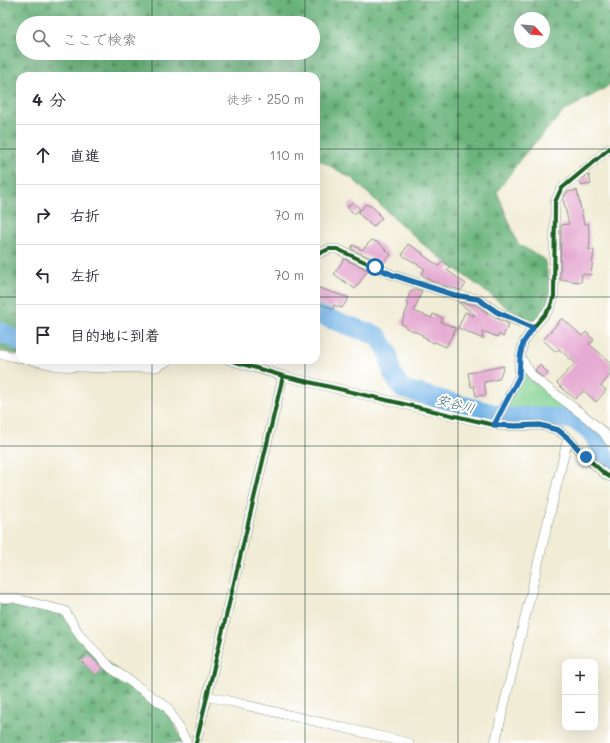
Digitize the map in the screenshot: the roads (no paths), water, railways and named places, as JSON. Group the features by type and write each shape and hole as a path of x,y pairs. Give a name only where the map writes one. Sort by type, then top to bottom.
{"street":[{"path":"494,424 519,377 520,357 523,343 533,328 550,308 554,296 555,202 561,189 610,148"},
{"path":"320,253 329,248 337,249 393,275 454,295 478,299 497,312 533,328"},
{"path":"0,354 16,357"},
{"path":"520,357 533,377 587,418 604,433 610,442"},
{"path":"75,364 105,368 156,367 162,364"},
{"path":"243,364 284,376 494,424 516,426 540,425 558,430 586,457 610,477"},
{"path":"196,743 284,376"},
{"path":"495,743 568,438"},
{"path":"0,598 13,598 65,611 81,637 110,668 167,707 187,743"},
{"path":"208,696 409,743"}],"waterway":[{"name":"安谷川","path":"320,315 378,336 388,352 392,373 402,389 507,417 536,416 574,420 591,432 602,449 608,467 610,468"},
{"name":"安谷川","path":"0,331 16,340"}]}
